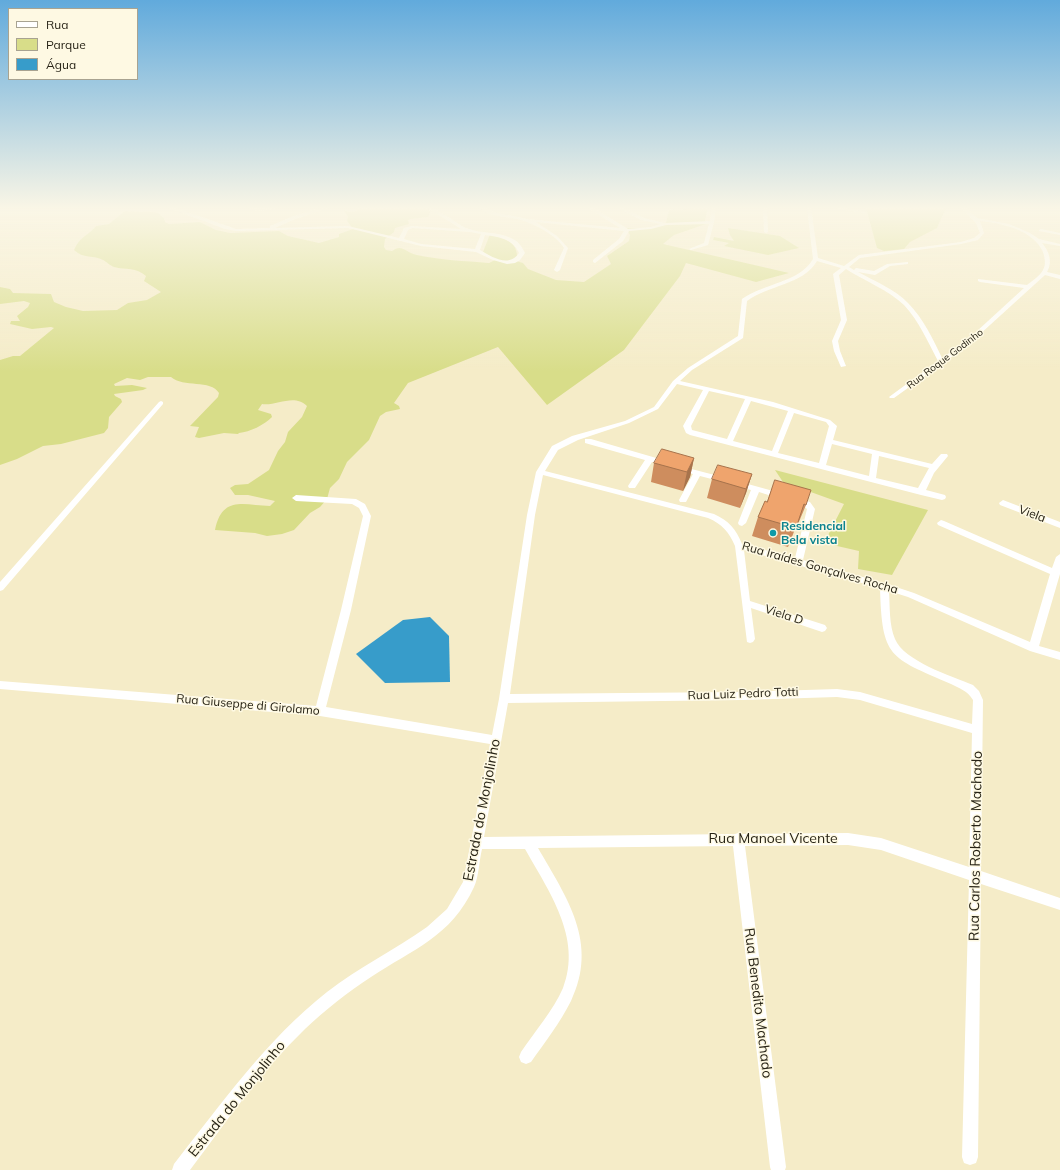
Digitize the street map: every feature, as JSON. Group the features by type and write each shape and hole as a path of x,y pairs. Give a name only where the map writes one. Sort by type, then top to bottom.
{"street":[{"path":"557,270 560,263"},
{"path":"540,472 555,448 576,438 626,422 656,408 675,382 697,364 741,337 743,304 748,296 808,271 815,263"},
{"path":"819,263 875,273 889,265 906,263"},
{"path":"843,366 837,351 835,340 844,320 836,274 852,263"},
{"path":"1048,263 1044,273 1060,277"},
{"path":"846,267 905,303 916,316 928,335 942,362"},
{"name":"Rua Roque Godinho","path":"892,397 980,334 1044,273"},
{"path":"980,280 1029,287"},
{"path":"675,382 749,398 792,410 830,423 833,426 822,467"},
{"path":"707,388 687,426 687,429 693,434 942,497"},
{"path":"729,443 749,398"},
{"path":"0,588 161,403"},
{"path":"774,454 792,410"},
{"path":"829,441 933,467"},
{"path":"588,442 804,502 811,509 798,563"},
{"path":"872,479 876,453"},
{"path":"922,492 924,483 933,467 944,456"},
{"path":"632,486 650,459"},
{"name":"Rua Iraídes Gonçalves Rocha","path":"540,472 711,516 720,520 729,527 733,532 739,546 884,586 937,606 1033,648 1060,656"},
{"name":"Estrada do Monjolinho","path":"180,1170 267,1058 298,1026 329,998 367,972 435,930 448,917 461,900 469,884 495,740 504,699 531,515 540,472"},
{"path":"683,500 698,473"},
{"path":"742,523 756,489"},
{"path":"296,498 353,501 361,504 365,508 367,516 346,610 320,711"},
{"name":"Viela","path":"1003,503 1060,525"},
{"path":"940,523 1056,573"},
{"path":"739,546 750,639"},
{"path":"1033,648 1060,557"},
{"name":"Rua Carlos Roberto Machado","path":"884,586 887,630 891,644 903,658 969,688 978,700 970,1157"},
{"name":"Viela D","path":"746,603 822,628"},
{"name":"Rua Giuseppe di Girolamo","path":"0,685 320,711 495,740"},
{"name":"Rua Luiz Pedro Totti","path":"504,699 733,696 836,692 860,696 978,730"},
{"name":"Rua Benedito Machado","path":"738,839 778,1167"},
{"name":"Rua Manoel Vicente","path":"477,843 848,839 881,844 975,877 1060,904"},
{"path":"526,1057 560,1006 570,988 576,968 577,951 574,934 569,920 528,842"}],"green space":[{"path":"107,263 522,263 528,269 556,280 584,282 611,264 610,263 744,263 789,273 756,282 686,263 680,276 624,350 547,405 498,347 408,383 394,403 399,406 400,409 386,412 380,416 369,440 347,462 339,479 330,488 327,499 320,507 310,513 294,530 282,534 267,536 255,533 215,530 218,519 223,511 235,504 270,506 275,501 248,495 235,495 230,488 235,485 248,484 269,470 278,451 285,442 288,432 302,417 307,406 297,400 262,404 258,410 271,414 272,417 265,423 252,430 238,434 224,433 199,438 195,437 199,427 190,426 218,397 219,393 215,389 210,386 182,382 171,377 148,377 140,380 127,378 114,384 115,386 132,385 147,388 143,390 114,394 121,399 122,402 109,417 108,428 104,433 61,444 43,446 17,459 0,465 0,360 13,356 20,356 54,328 32,329 10,324 11,321 20,321 17,316 28,307 30,303 24,301 0,304 0,287 10,289 13,293 51,294 54,302 66,307 83,311 117,310 128,303 147,300 161,292 144,281 146,276 142,273"},
{"path":"775,470 928,510 892,575 858,569 859,551 824,543 844,504 783,482"}],"water":[{"path":"430,617 449,636 450,682 385,683 356,654 403,620"}],"building":[{"path":"662,449 694,458 687,472 654,463"},
{"path":"718,465 752,474 746,489 712,479"},
{"path":"775,480 811,490 806,505 804,504 796,528 758,517 765,501 767,502"}],"place":[{"name":"Residencial Bela vista","path":"773,533"}]}
